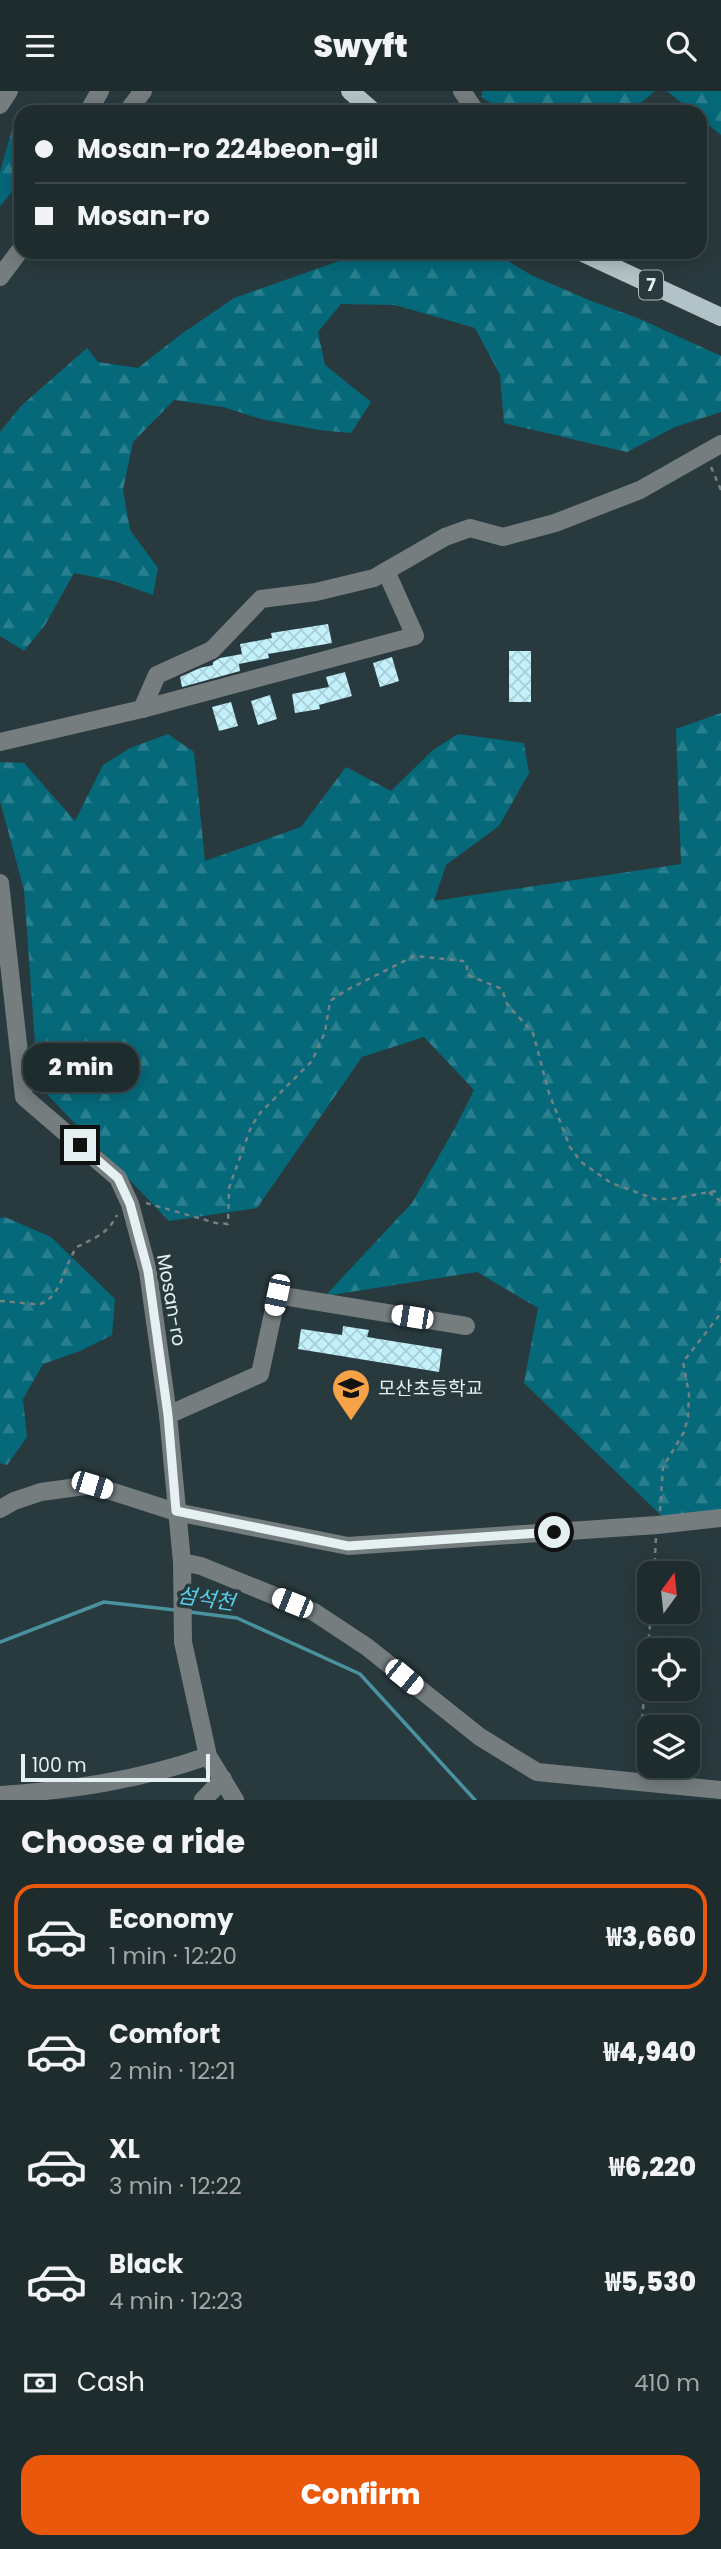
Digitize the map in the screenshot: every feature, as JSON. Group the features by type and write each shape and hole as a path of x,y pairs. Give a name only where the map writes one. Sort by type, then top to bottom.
{"main road":[{"path":"350,91 366,105"},
{"name":"7","path":"596,259 721,317"}],"street":[{"path":"0,105 9,91"},
{"path":"132,105 143,91"},
{"path":"0,277 14,258"},
{"path":"142,709 157,675 212,650 261,599 316,592 374,578 445,537 470,528 503,537 555,523 640,490 713,449"},
{"path":"0,742 142,709 415,636 386,571"},
{"name":"Mosan-ro","path":"0,883 24,1097 118,1178 130,1204 148,1271 168,1415 182,1562 183,1642 208,1756"},
{"path":"168,1415 260,1374 277,1295 466,1326"},
{"path":"0,1509 14,1500 41,1492 92,1485 176,1511 348,1546 657,1525 721,1518"},
{"path":"182,1562 201,1566 314,1612 367,1647 480,1737 537,1772 721,1790"},
{"path":"0,1795 62,1791 113,1783 173,1769 208,1756 235,1800"},
{"path":"203,1800 223,1779"}],"path":[{"path":"713,449 721,490"},
{"path":"0,1301 41,1304 58,1287 77,1247 108,1230 118,1212 130,1204 139,1201 228,1224 229,1188 251,1127 260,1113 312,1061 325,1032 330,1001 402,961 422,955 463,961 467,964 467,973 470,976 502,989 507,1005 533,1033 549,1093 570,1147 582,1162 611,1183 655,1199 671,1199 721,1190"},
{"path":"709,1192 721,1202"},
{"path":"721,1258 721,1265"},
{"path":"654,1561 663,1467 684,1432 688,1417 689,1394 682,1362 721,1313"},
{"path":"637,1783 649,1624"}],"green space":[{"path":"483,91 655,91 638,105 494,105 481,97"},
{"path":"667,91 721,91 721,135 707,124 707,105 684,105"},
{"path":"14,123 14,188 0,206 0,172"},
{"path":"345,259 505,259 531,275 640,319 721,356 721,412 675,427 627,452 504,423 500,375 475,328 395,305 341,304 318,332 325,365 371,402 351,433 319,430 261,419 223,407 174,400 133,442 123,490 130,530 158,568 153,595 114,581 74,573 45,625 24,651 0,636 0,432 21,406 87,348 98,362 138,368 234,298"},
{"path":"721,713 721,1516 670,1524 524,1383 538,1308 477,1272 325,1296 412,1203 474,1090 424,1037 362,1057 257,1208 169,1221 38,1085 24,890 0,801 0,762 24,763 75,821 103,765 130,748 168,734 194,752 205,861 301,827 346,767 391,791 433,750 458,734 524,743 529,773 499,826 446,865 434,901 681,864 676,729"},
{"path":"5,1217 51,1237 115,1299 112,1335 80,1351 43,1364 23,1399 27,1437 7,1465 0,1463 0,1218"}],"building":[{"path":"328,624 332,643 268,654 269,658 239,664 240,671 182,687 180,677 213,665 213,662 220,658 242,654 240,644 272,638 271,633"},
{"path":"509,651 531,651 531,702 509,702"},
{"path":"392,657 399,681 380,687 373,663"},
{"path":"345,672 352,696 319,705 320,709 295,713 292,694 329,687 326,677"},
{"path":"270,695 277,719 258,725 251,701"},
{"path":"231,702 238,726 219,731 212,707"},
{"path":"343,1326 369,1330 367,1337 442,1349 439,1372 298,1349 301,1329 342,1335"}],"waterway":[{"name":"섬석천","path":"0,1642 104,1602 175,1610"},
{"name":"섬석천","path":"190,1612 237,1618 360,1674 475,1800"}],"place":[{"name":"모산초등학교","path":"351,1422"}],"route":[{"path":"80,1145 118,1178 130,1204 148,1271 168,1415 176,1511 348,1546 554,1532"}]}
